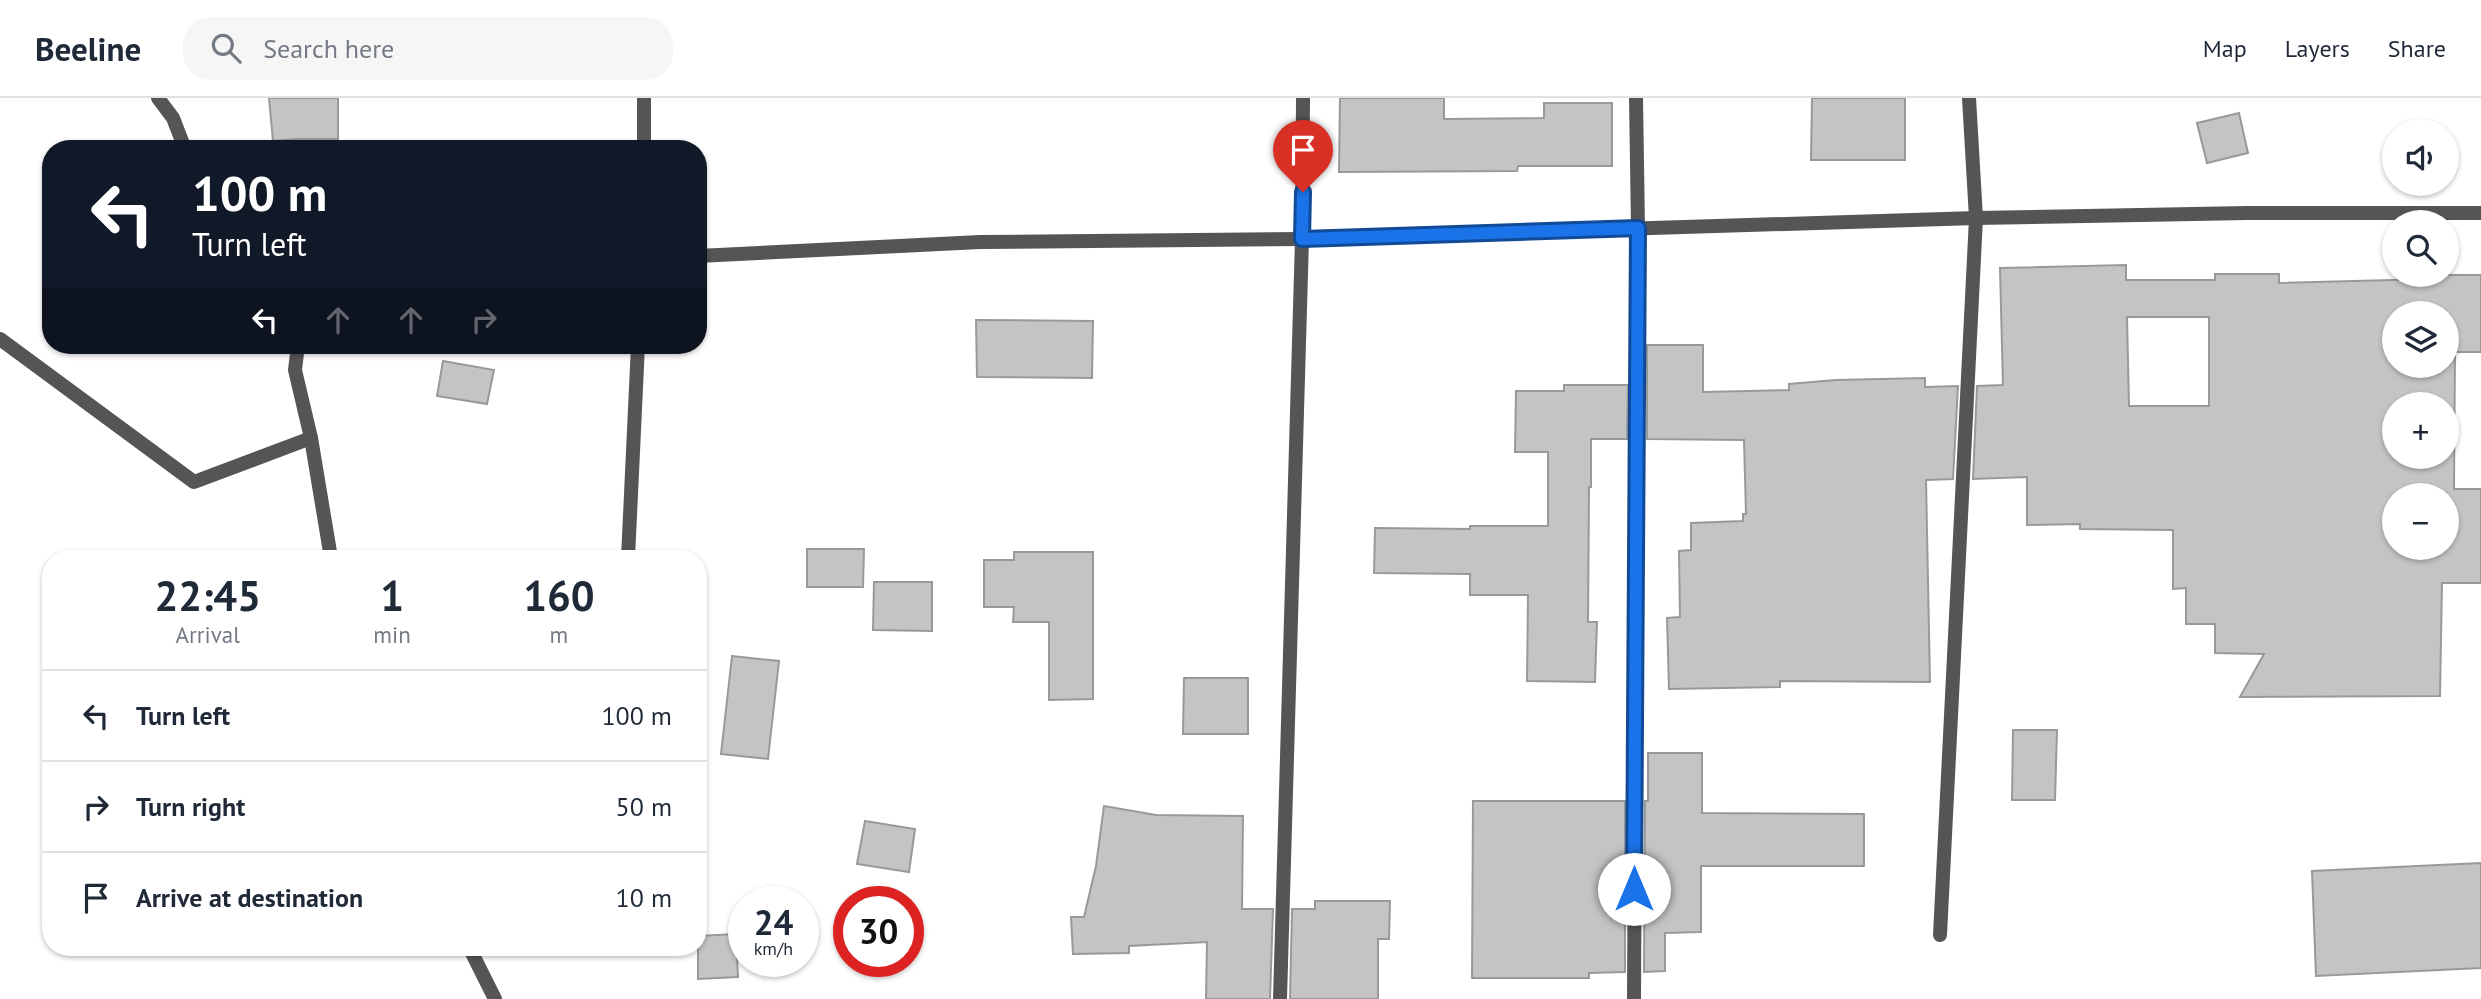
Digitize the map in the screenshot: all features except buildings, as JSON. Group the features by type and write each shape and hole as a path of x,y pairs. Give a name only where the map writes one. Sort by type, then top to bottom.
{"street":[{"path":"158,98 173,118 182,140"},
{"path":"644,140 645,98"},
{"path":"1280,999 1304,98"},
{"path":"1634,999 1638,228 1636,98"},
{"path":"1940,935 1976,218 1969,98"},
{"path":"707,256 980,242 1302,239 1976,218 2247,213 2481,213"},
{"path":"0,339 194,482 311,438"},
{"path":"297,354 295,370 311,438 330,550"},
{"path":"628,550 638,354"},
{"path":"474,956 495,999"}],"route":[{"path":"1303,192 1302,239 1638,228 1634,889"}]}
